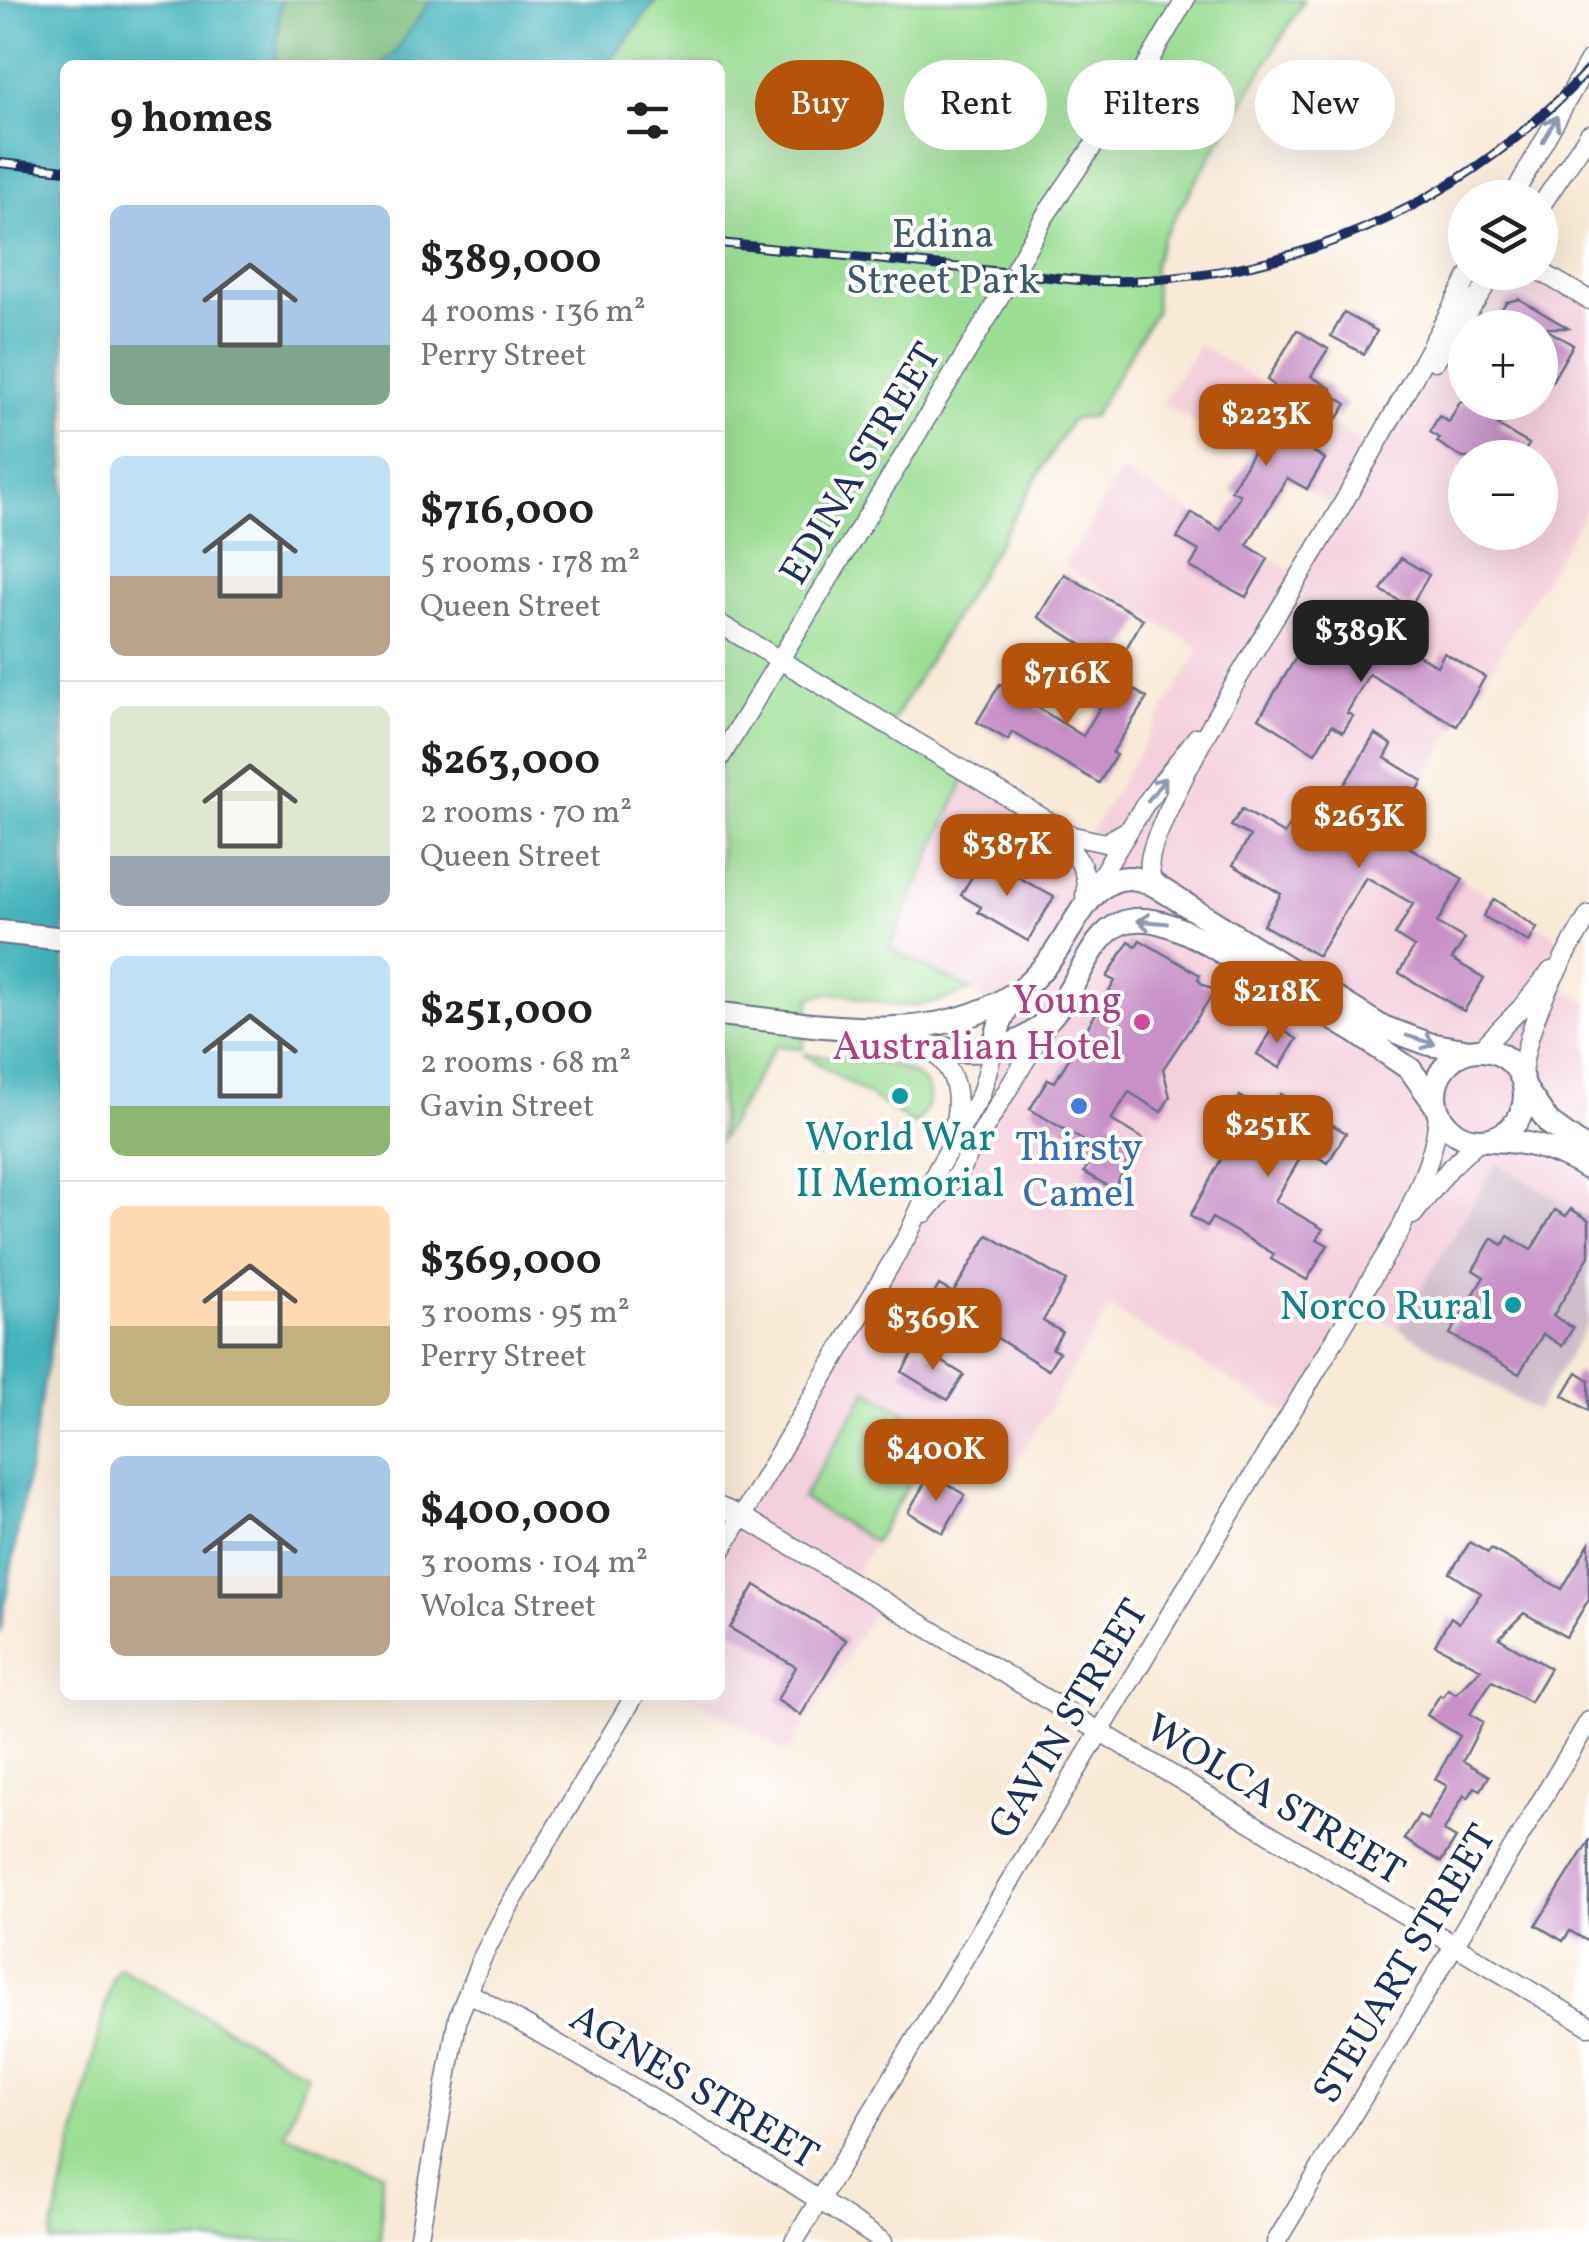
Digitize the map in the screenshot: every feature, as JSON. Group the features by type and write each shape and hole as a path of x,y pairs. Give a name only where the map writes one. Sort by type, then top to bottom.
{"main road":[{"path":"725,1015 865,1029 949,1022 982,1012 1016,993 1043,969 1096,891 1117,880 1138,880 1156,886 1380,1026 1429,1044 1505,1057 1549,1123 1589,1152"},
{"path":"1078,915 1098,932 1096,944"},
{"path":"865,1029 921,1044 972,1050 1022,1039 1052,1015 1096,944 1112,928 1132,921 1156,920 1183,929 1410,1068 1454,1132 1485,1140 1537,1144 1589,1169"},
{"path":"0,932 60,939"},
{"path":"994,1048 999,1021 1016,993"},
{"path":"1437,1108 1439,1076 1446,1064 1475,1050"},
{"path":"1485,1140 1514,1125 1525,1100 1523,1082"}],"street":[{"name":"EDINA STREET","path":"725,750 988,318 1045,216 1133,88 1185,0"},
{"path":"1522,180 1589,62"},
{"path":"1558,180 1589,134"},
{"path":"1558,282 1589,300"},
{"path":"1156,886 1148,870 1156,837 1228,697 1386,432 1461,290"},
{"path":"1386,432 1484,290"},
{"path":"725,627 1073,836 1112,842 1128,830"},
{"path":"1078,915 1128,830 1228,697"},
{"path":"1044,821 1068,845 1084,870 1087,888 1078,915"},
{"path":"1523,1082 1528,1037 1589,914"},
{"path":"1475,1050 1521,1008 1570,947"},
{"path":"909,1233 954,1179 1052,1015"},
{"path":"725,1545 909,1233 937,1170 956,1118 958,1090 940,1057 921,1044"},
{"path":"937,1170 981,1094 994,1048"},
{"name":"GAVIN STREET","path":"1400,1231 1438,1132 1437,1108"},
{"name":"GAVIN STREET","path":"794,2242 1400,1231 1450,1168 1485,1140"},
{"name":"WOLCA STREET","path":"725,1510 742,1516 1589,2026"},
{"path":"418,2242 458,2017 507,1910 632,1700"},
{"name":"STEUART STREET","path":"1276,2242 1589,1721"},
{"name":"AGNES STREET","path":"468,1992 819,2199 883,2242"}],"shaded area":[{"path":"1558,285 1589,303 1589,504 1391,836 1573,946 1555,983 1589,1003 1589,1218 1497,1163 1398,1328 1359,1304 1291,1416 1109,1308 1010,1473 939,1434 849,1584 879,1602 791,1748 783,1751 696,1700 725,1700 725,1548 976,1108 1004,1013 971,990 888,948 968,772 1087,839 1201,648 1064,566 1121,471 1299,574 1338,508 1162,403 1199,345 1371,450 1448,326 1448,420 1558,420 1558,310 1458,310 1470,290 1558,290"},
{"path":"1497,1163 1589,1218 1589,1321 1536,1411 1398,1328"}],"green space":[{"path":"281,0 431,0 387,60 275,60"},
{"name":"Edina Street Park","path":"657,0 1304,0 1268,60 1255,60 1255,82 1235,116 1235,60 1067,60 1067,150 1215,150 1162,238 1153,266 1156,310 1093,416 1071,420 891,724 968,772 889,948 971,990 920,1005 887,1004 841,994 811,997 803,1049 776,1045 725,1132 725,60 612,60"},
{"path":"803,1054 876,1062 913,1074 924,1083 929,1096 926,1108 916,1125"},
{"path":"868,1390 940,1433 874,1542 802,1498"},
{"path":"119,1967 307,2074 285,2134 382,2172 381,2242 50,2242 112,1979"}],"water":[{"path":"0,0 281,0 275,60 60,60 60,1291 0,1633"},
{"path":"431,0 657,0 612,60 387,60"}],"building":[{"path":"1519,299 1538,310 1501,310 1506,302"},
{"path":"1344,313 1377,331 1364,354 1331,336"},
{"path":"1297,330 1328,349 1311,376 1347,404 1338,418 1312,407 1293,439 1325,459 1307,489 1287,478 1247,545 1268,559 1246,597 1190,567 1199,551 1177,538 1192,513 1221,530 1240,495 1231,490 1275,415 1261,407 1274,385 1267,380"},
{"path":"1558,336 1573,345 1558,371"},
{"path":"1439,416 1449,422 1502,420 1498,426 1522,440 1448,440 1448,449 1430,432"},
{"path":"1401,558 1429,575 1410,607 1381,590"},
{"path":"1064,574 1143,619 1116,666 1038,617"},
{"path":"1318,622 1385,655 1394,640 1437,666 1444,653 1485,677 1457,726 1369,674 1347,713 1353,716 1343,732 1332,725 1315,753 1259,718"},
{"path":"1117,679 1147,698 1112,753 1116,755 1099,783 1012,732 1008,740 977,722 1000,684 1083,736"},
{"path":"1375,734 1392,745 1385,758 1423,781 1390,836 1463,879 1437,923 1465,939 1452,959 1484,978 1464,1011 1399,973 1414,947 1395,935 1413,904 1366,877 1318,956 1263,925 1281,894 1233,865 1250,836 1231,826 1242,809 1284,834 1312,788 1334,802"},
{"path":"983,858 1054,897 1028,941 978,912 981,907 961,895"},
{"path":"1494,899 1537,928 1529,942 1483,916"},
{"name":"Young Australian Hotel","path":"1140,940 1200,975 1201,983 1215,991 1163,1069 1170,1097 1161,1112 1129,1092 1111,1120 1143,1139 1113,1189 1084,1172 1097,1149 1030,1109 1048,1079 1055,1082 1115,981 1107,977 1129,941 1136,946"},
{"path":"1274,1025 1297,1039 1280,1068 1257,1054"},
{"path":"1281,1094 1346,1133 1328,1163 1305,1150 1275,1201 1323,1229 1317,1239 1328,1245 1307,1280 1271,1259 1274,1254 1212,1218 1207,1226 1190,1216 1230,1143 1217,1136 1240,1096 1270,1114"},
{"name":"Norco Rural","path":"1571,1209 1589,1220 1589,1256 1553,1316 1573,1328 1562,1346 1543,1334 1519,1374 1450,1334 1484,1277 1473,1270 1492,1238 1503,1245 1508,1236 1531,1250 1555,1210 1566,1216"},
{"path":"988,1235 1066,1281 1043,1321 1062,1332 1052,1349 1059,1352 1048,1370 962,1316 957,1324 927,1306 939,1285 953,1293"},
{"path":"917,1346 964,1375 948,1400 902,1372"},
{"path":"1577,1372 1589,1380 1589,1411 1563,1395"},
{"path":"930,1474 965,1495 943,1533 908,1512"},
{"path":"1470,1542 1488,1553 1491,1549 1562,1589 1589,1543 1589,1599 1566,1637 1524,1613 1499,1638 1550,1668 1530,1702 1492,1681 1470,1714 1483,1722 1463,1761 1489,1776 1481,1790 1475,1787 1468,1798 1464,1795 1444,1831 1456,1838 1441,1862 1404,1839 1419,1815 1427,1820 1447,1786 1435,1779 1460,1736 1427,1715 1440,1695 1443,1697 1448,1689 1456,1694 1481,1669 1435,1645 1451,1617 1459,1623 1481,1593 1450,1573"},
{"path":"755,1585 846,1640 801,1715 777,1700 796,1667 730,1628"},
{"path":"1589,1841 1589,1942 1570,1931 1563,1941 1536,1925"}],"railway":[{"path":"725,244 1089,281 1160,279 1230,269 1297,253 1362,229 1424,199 1483,162 1538,119 1589,69"},
{"path":"0,163 60,169"}],"place":[{"name":"Young Australian Hotel","path":"1142,1022"},
{"name":"World War II Memorial","path":"900,1096"},
{"name":"Thirsty Camel","path":"1079,1106"},
{"name":"Norco Rural","path":"1513,1305"}]}
